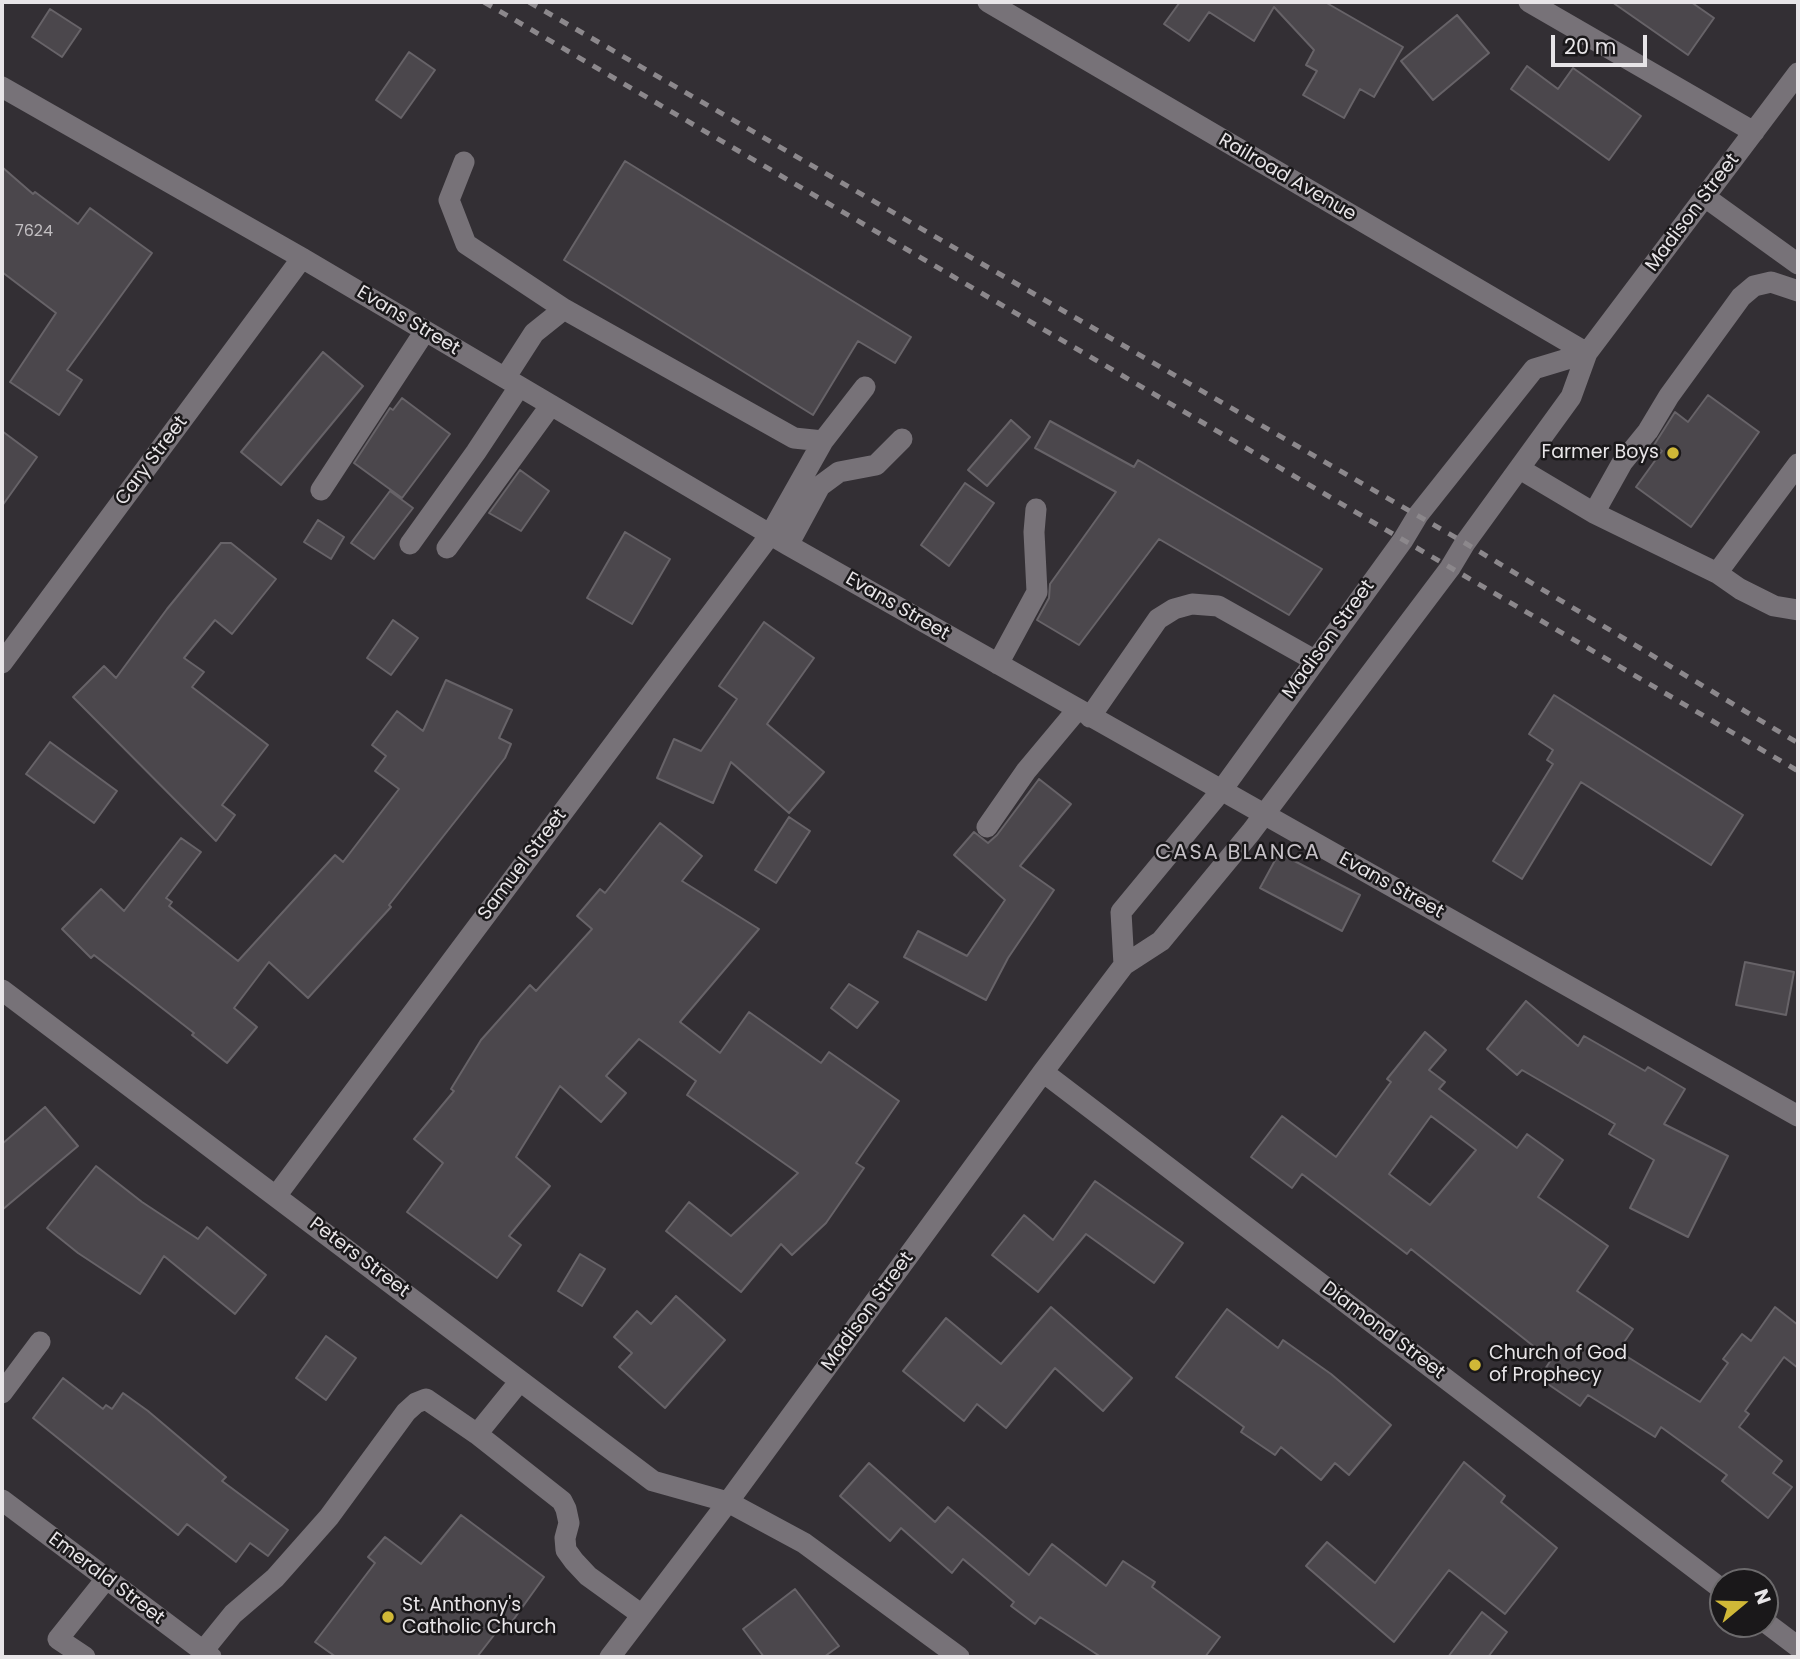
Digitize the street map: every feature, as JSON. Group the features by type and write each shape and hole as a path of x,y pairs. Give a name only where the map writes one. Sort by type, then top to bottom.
{"street":[{"name":"Railroad Avenue","path":"988,2 1587,353"},
{"path":"1529,2 1754,132"},
{"name":"Madison Street","path":"610,1657 729,1502 1124,965 1161,941 1264,814 1450,568 1465,543 1571,397 1587,353 1798,72"},
{"name":"Evans Street","path":"2,87 302,258 779,540 1798,1116"},
{"path":"464,162 449,200 466,244 564,309 794,438 823,441"},
{"path":"1704,197 1798,264"},
{"name":"Cary Street","path":"2,663 302,258"},
{"path":"1594,513 1622,463 1648,431 1669,396 1741,297 1754,286 1771,282 1798,291"},
{"path":"410,544 476,452 534,332 564,309"},
{"path":"321,490 425,331"},
{"name":"Madison Street","path":"1124,965 1121,912 1221,791 1403,540 1418,515 1534,369 1587,353"},
{"path":"779,540 823,441 865,387"},
{"path":"447,548 551,405"},
{"path":"779,540 820,486 839,471 876,465 902,439"},
{"path":"1717,573 1798,464"},
{"path":"1520,468 1594,513 1717,573 1740,589 1774,606 1798,610"},
{"path":"998,664 1037,592 1034,533 1036,509"},
{"name":"Samuel Street","path":"276,1196 779,540"},
{"path":"987,827 1026,771 1084,713 1158,619 1174,609 1192,604 1218,606 1314,660"},
{"name":"Peters Street","path":"2,990 653,1480 729,1502 804,1543 959,1657"},
{"name":"Diamond Street","path":"1043,1072 1709,1579"},
{"path":"2,1393 40,1342"},
{"path":"477,1434 520,1381"},
{"path":"207,1654 233,1614 275,1578 329,1517 392,1429 416,1403 426,1399 477,1434 562,1501 569,1522 565,1538 566,1550 574,1562 588,1576 642,1615"},
{"name":"Emerald Street","path":"2,1500 207,1654"},
{"path":"85,1657 58,1639 106,1579"},
{"path":"1779,1633 1798,1647"}],"building":[{"path":"1180,2 1325,2 1403,47 1374,97 1360,89 1344,118 1303,95 1317,71 1306,65 1314,50 1274,7 1254,41 1209,12 1189,41 1164,24"},
{"path":"1612,2 1691,2 1714,18 1688,55"},
{"path":"50,9 81,29 62,57 32,37"},
{"path":"1457,15 1489,53 1433,100 1401,61"},
{"path":"409,52 435,70 401,118 376,100"},
{"path":"1527,66 1558,89 1573,68 1641,116 1609,160 1511,89"},
{"path":"625,161 911,337 895,363 858,341 813,415 564,260"},
{"path":"2,167 33,194 35,192 78,224 90,208 152,253 67,370 82,380 59,415 10,382 56,313 2,272"},
{"path":"323,352 363,386 281,485 241,452"},
{"path":"1708,395 1759,432 1691,527 1636,487 1662,451 1654,445 1675,412 1688,422"},
{"path":"402,398 450,434 402,498 354,463 390,408 393,410"},
{"path":"1011,420 1030,437 987,486 968,470"},
{"path":"1050,421 1134,467 1138,460 1322,569 1289,615 1159,539 1079,645 1037,620 1049,598 1050,584 1116,492 1035,448"},
{"path":"2,431 37,457 2,506"},
{"path":"520,470 549,491 521,531 489,513"},
{"path":"965,483 994,503 949,566 921,545"},
{"path":"390,491 413,508 374,559 351,543"},
{"path":"318,520 344,537 331,559 304,542"},
{"path":"625,532 670,559 632,624 587,598"},
{"path":"221,543 231,543 276,579 232,634 215,620 184,658 204,672 192,687 268,745 222,805 235,815 216,841 73,697 104,666 116,678 167,609"},
{"path":"393,620 418,638 391,675 367,658"},
{"path":"764,622 814,658 767,724 824,772 789,813 731,762 713,803 657,778 674,739 701,751 737,699 719,686"},
{"path":"446,680 512,710 499,738 511,744 505,758 389,905 391,907 308,998 269,962 234,1008 257,1027 227,1063 192,1035 194,1033 94,955 91,958 62,929 101,889 124,911 181,838 201,852 166,898 172,902 169,906 238,961 335,855 343,862 399,789 375,771 386,756 372,745 397,711 423,731"},
{"path":"1554,695 1743,815 1711,865 1581,782 1522,879 1493,861 1553,764 1547,760 1553,750 1529,734"},
{"path":"50,742 117,791 94,823 26,774"},
{"path":"1039,779 1071,804 1020,866 1054,890 1008,958 986,1000 904,957 918,931 967,956 1005,900 954,855 974,832 988,843 997,835"},
{"path":"789,817 810,831 776,883 755,870"},
{"path":"660,823 702,856 682,881 759,929 680,1022 720,1053 749,1012 821,1063 829,1052 899,1101 856,1163 864,1168 826,1223 792,1255 781,1244 741,1292 666,1231 689,1202 731,1236 798,1173 687,1095 696,1081 639,1039 606,1076 626,1093 601,1122 560,1086 516,1157 550,1186 509,1236 521,1245 497,1278 407,1212 443,1163 414,1139 454,1091 451,1089 481,1040 530,985 536,991 592,929 577,916 600,889 605,893"},
{"path":"1279,853 1360,895 1342,931 1260,888"},
{"path":"1745,962 1794,972 1786,1015 1736,1005"},
{"path":"849,984 878,1002 857,1028 831,1008"},
{"path":"1526,1001 1578,1046 1584,1036 1645,1071 1648,1067 1685,1089 1664,1124 1728,1156 1688,1237 1630,1208 1654,1160 1609,1134 1615,1124 1522,1070 1517,1075 1487,1049"},
{"path":"1425,1032 1446,1050 1429,1070 1445,1082 1439,1089 1517,1148 1527,1134 1563,1160 1538,1197 1608,1246 1577,1291 1633,1329 1618,1351 1700,1402 1728,1363 1723,1359 1742,1334 1751,1341 1775,1307 1798,1325 1798,1368 1784,1357 1745,1411 1749,1414 1739,1427 1782,1461 1773,1473 1792,1487 1768,1518 1722,1481 1727,1475 1661,1427 1655,1437 1588,1395 1580,1406 1539,1378 1551,1360 1411,1249 1407,1254 1302,1174 1292,1188 1251,1157 1282,1116 1336,1157 1391,1082 1387,1079","holes":["1431,1116 1476,1150 1430,1205 1389,1174"]},
{"path":"45,1107 78,1146 2,1210 2,1144"},
{"path":"96,1166 142,1202 198,1239 207,1227 266,1275 235,1314 164,1256 140,1294 78,1253 47,1228"},
{"path":"1095,1181 1183,1243 1154,1283 1086,1234 1038,1292 992,1255 1024,1215 1053,1240"},
{"path":"580,1254 605,1269 582,1306 558,1291"},
{"path":"676,1296 725,1340 665,1408 619,1367 632,1353 614,1337 637,1311 651,1324"},
{"path":"1051,1307 1132,1378 1103,1411 1055,1368 1006,1428 977,1404 964,1421 903,1371 946,1318 1001,1364"},
{"path":"1227,1309 1278,1348 1283,1340 1331,1374 1391,1425 1349,1475 1335,1463 1321,1480 1281,1447 1275,1455 1241,1432 1244,1427 1176,1377"},
{"path":"326,1336 356,1358 326,1400 296,1378"},
{"path":"63,1378 103,1409 106,1405 112,1409 123,1393 226,1477 222,1481 288,1530 268,1556 250,1543 236,1562 187,1524 178,1535 33,1418"},
{"path":"1464,1462 1505,1496 1501,1502 1557,1548 1505,1614 1449,1570 1394,1642 1306,1566 1327,1542 1375,1583"},
{"path":"869,1463 935,1522 948,1507 1029,1575 1052,1544 1106,1586 1123,1561 1155,1582 1152,1587 1220,1637 1205,1657 1101,1657 1040,1617 1035,1624 1011,1606 1014,1602 963,1559 952,1573 901,1528 890,1541 840,1496"},
{"path":"461,1515 544,1577 506,1630 501,1626 477,1657 336,1657 315,1642 375,1563 368,1557 385,1537 421,1564"},
{"path":"795,1589 839,1646 824,1657 764,1657 743,1629"},
{"path":"1482,1612 1507,1632 1488,1657 1448,1657"}],"railway":[{"path":"484,2 1798,771"},
{"path":"529,2 1465,543 1798,743"}],"place":[{"name":"Farmer Boys","path":"1673,453"},
{"name":"Church of God of Prophecy","path":"1475,1365"},
{"name":"St. Anthony's Catholic Church","path":"388,1617"}],"district":[{"name":"CASA BLANCA","path":"1238,854"}]}
